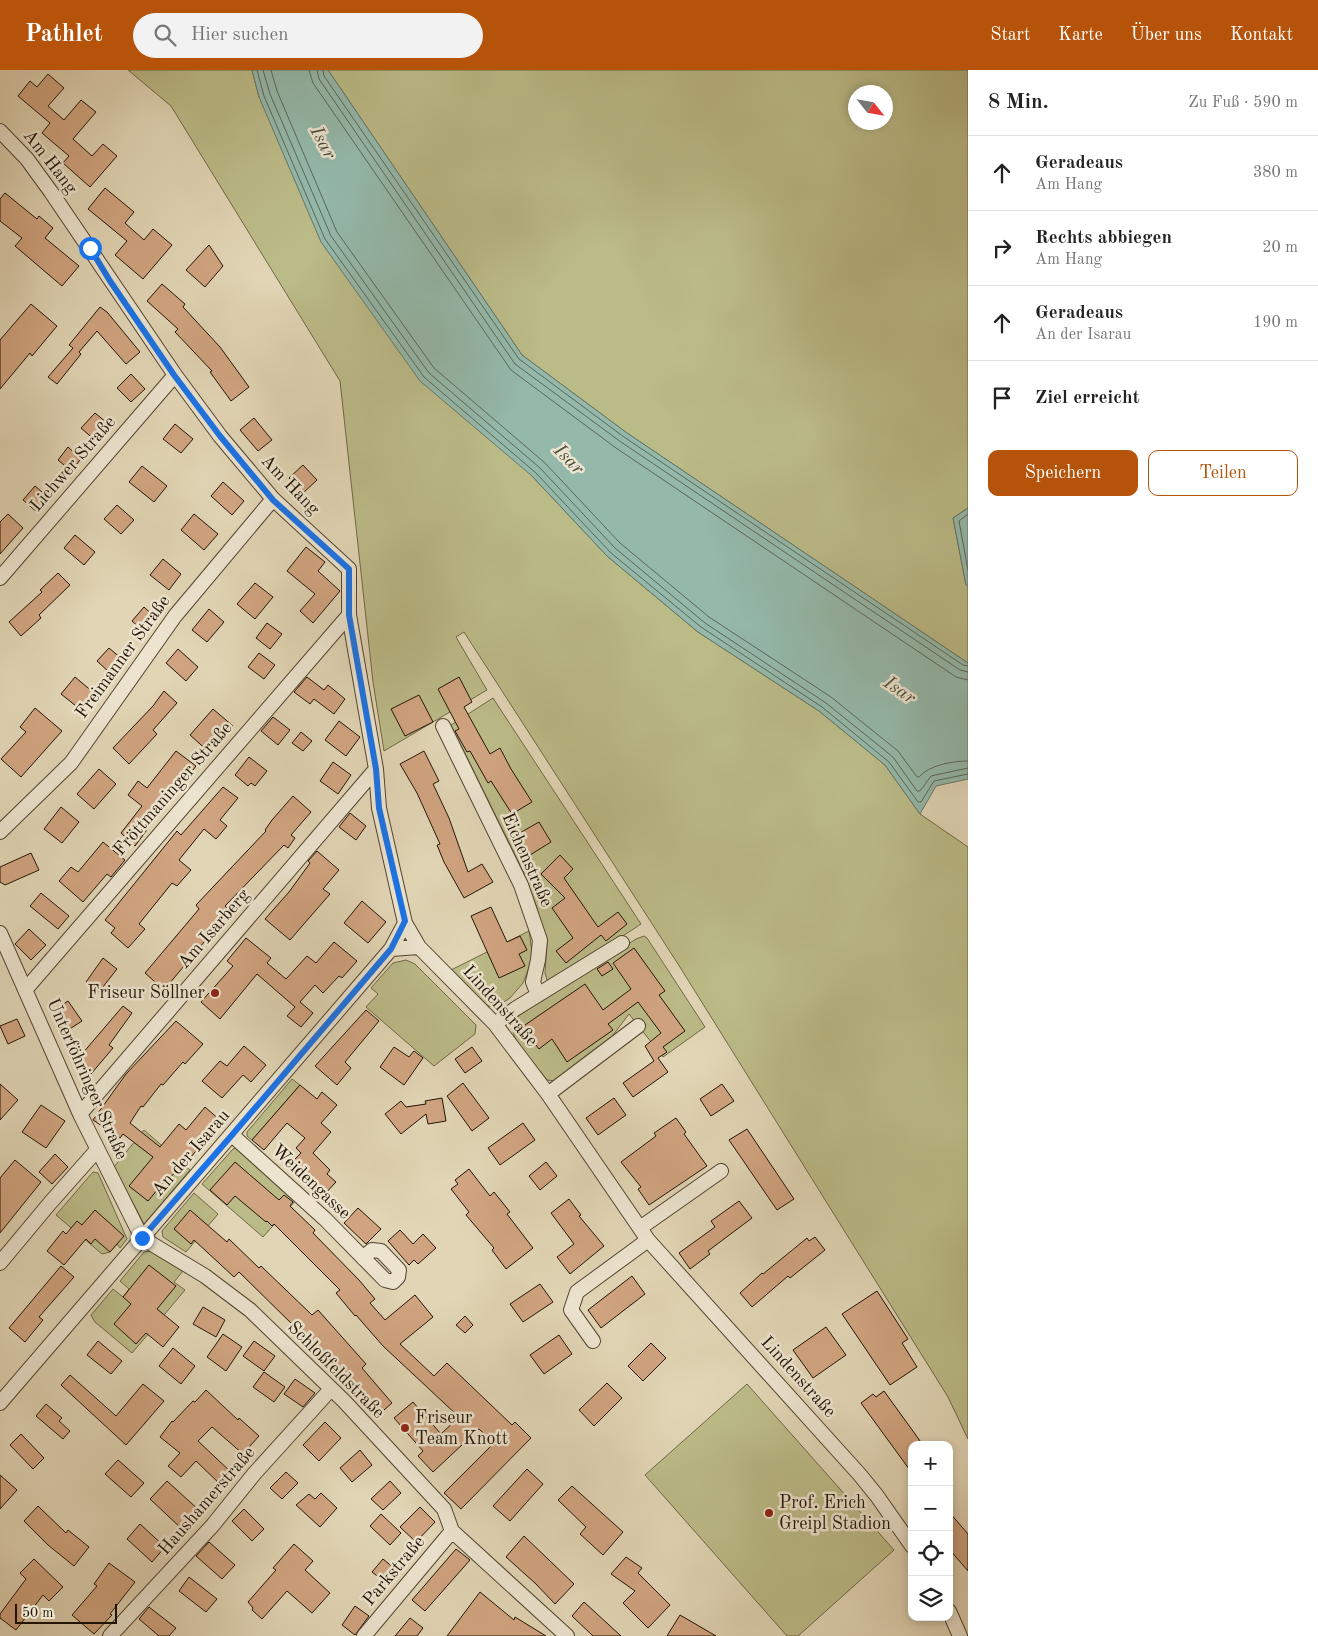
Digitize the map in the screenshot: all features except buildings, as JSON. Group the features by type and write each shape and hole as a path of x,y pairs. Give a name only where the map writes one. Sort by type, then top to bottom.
{"street":[{"name":"Am Hang","path":"0,131 27,159 51,192 174,375 220,436 273,500 349,569 349,615 376,769 379,808 405,923 419,947"},
{"name":"Lichwer Straße","path":"0,578 174,375"},
{"name":"Freimanner Straße","path":"0,832 70,763 175,616 273,500"},
{"name":"Fröttmaninger Straße","path":"26,989 349,615"},
{"name":"Eichenstraße","path":"443,726 521,884 540,940 533,982 538,995"},
{"name":"Am Isarberg","path":"80,1114 376,769"},
{"path":"391,949 405,923"},
{"name":"Unterföhringer Straße","path":"0,933 80,1114 142,1238"},
{"path":"495,1024 515,1009 622,943"},
{"path":"391,949 419,947"},
{"name":"Lindenstraße","path":"419,947 495,1024 548,1094 648,1240 860,1475 908,1540"},
{"name":"An der Isarau","path":"0,1403 391,949"},
{"path":"548,1094 638,1026"},
{"name":"Weidengasse","path":"232,1135 325,1219 363,1258"},
{"path":"0,1263 97,1150"},
{"path":"640,1228 721,1171"},
{"name":"Schloßfeldstraße","path":"142,1238 205,1276 250,1310 331,1389 444,1509 452,1531 561,1634"},
{"path":"593,1341 571,1310 577,1292 648,1240"},
{"name":"Haushamerstraße","path":"110,1636 213,1525 254,1474 331,1389"},
{"name":"Parkstraße","path":"364,1636 452,1531"},
{"path":"953,1620 960,1636"}],"green space":[{"path":"128,70 252,70 259,97 532,476 607,556 698,632 819,711 885,765 920,814 968,847 968,1439 948,1397 678,964 464,632 456,637 487,690 384,751 373,682 340,381 171,106"},
{"path":"328,70 968,70 968,508 953,518 966,584 968,586 968,663 627,433 522,355"},
{"path":"493,698 641,924 555,981 547,980 545,973 547,944 536,905 523,871 451,725"},
{"path":"529,931 533,958 523,983 510,998 496,1007 487,1006 451,970"},
{"path":"644,936 705,1027 663,1057 629,1014 607,1043 556,1081 547,1080 514,1036 513,1029 518,1016 636,939"},
{"path":"406,960 415,964 476,1025 475,1034 434,1066 366,1007 378,994 371,988 393,963"},
{"path":"292,1079 300,1085 252,1140 247,1136 247,1132"},
{"path":"144,1130 190,1170 144,1224 114,1167"},
{"path":"238,1148 297,1199 263,1237 202,1184 233,1149"},
{"path":"93,1172 98,1173 127,1239 120,1248 117,1244 110,1252 102,1254 56,1215"},
{"path":"194,1193 218,1214 186,1252 163,1237 162,1231"},
{"path":"151,1251 183,1271 174,1282 185,1290 164,1315 158,1310 156,1325 132,1353 95,1322 91,1315 113,1289 123,1297 129,1289 120,1281 144,1252"},
{"name":"Prof. Erich Greipl Stadion","path":"747,1384 894,1550 798,1636 787,1636 645,1475"}],"water":[{"name":"Isar","path":"252,70 328,70 522,355 627,433 968,663 968,779 936,786 920,814 885,765 819,711 698,632 607,556 532,476 420,381 321,242 259,97"},
{"path":"968,508 968,586 966,585 953,518"}],"place":[{"name":"Friseur Söllner","path":"215,993"},
{"name":"Friseur Team Knott","path":"405,1428"},
{"name":"Prof. Erich Greipl Stadion","path":"769,1513"}],"route":[{"path":"90,248 110,281 174,375 220,436 273,500 349,569 349,615 376,769 379,808 405,921 391,949 142,1238"}]}
